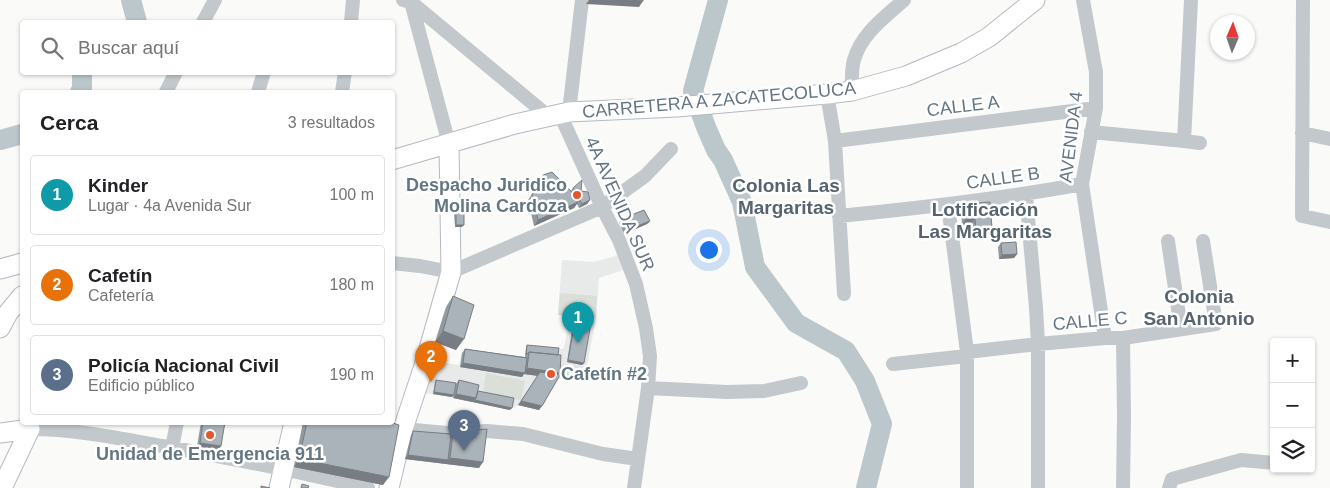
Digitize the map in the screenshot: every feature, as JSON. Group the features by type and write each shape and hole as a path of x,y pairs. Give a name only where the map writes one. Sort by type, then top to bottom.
{"main road":[{"name":"CARRETERA A ZACATECOLUCA","path":"395,159 515,124 559,114 754,101 852,91 906,76 961,53 989,37 1036,0"},
{"path":"389,488 402,428 424,366 451,272 449,144"},
{"path":"0,269 20,264"},
{"path":"0,328 8,313 20,298"},
{"path":"278,488 293,425"},
{"path":"0,433 30,430"},
{"path":"2,488 30,430"}],"street":[{"path":"204,20 215,0"},
{"path":"350,20 353,0"},
{"path":"409,1 559,114 582,0"},
{"path":"852,91 854,60 861,44 871,29 904,0"},
{"name":"AVENIDA 4","path":"1083,0 1096,72 1096,108 1082,184 1105,338"},
{"path":"1184,141 1191,0"},
{"path":"1303,0 1302,216 1330,222"},
{"path":"409,1 449,144"},
{"path":"167,90 174,75"},
{"path":"259,90 263,75"},
{"path":"342,90 345,75"},
{"path":"827,94 835,141 844,294"},
{"name":"CALLE A","path":"835,141 1096,108"},
{"name":"4A AVENIDA SUR","path":"559,114 619,240 636,284 646,328 650,356 648,388 634,488"},
{"path":"1092,132 1200,143"},
{"path":"1302,133 1330,139"},
{"path":"395,263 451,272 602,207 645,176 671,149"},
{"name":"CALLE B","path":"840,216 948,205 1082,184"},
{"path":"1026,194 1038,344 1038,488"},
{"path":"948,205 967,354 967,488"},
{"path":"1168,241 1181,329"},
{"name":"CALLE C","path":"893,364 1038,344 1123,338 1216,324 1203,241"},
{"path":"1123,338 1123,488"},
{"path":"648,388 736,392 764,391 801,383"},
{"path":"172,448 176,425"},
{"path":"402,428 447,433 487,431 523,434 603,454 638,459"},
{"path":"30,430 54,429 90,433 282,468 368,488"},
{"path":"1169,488 1172,480 1241,460 1270,463"}],"shaded area":[{"path":"619,255 623,270 599,278 596,318 584,382 557,379 539,410 518,405 510,410 452,397 424,393 430,360 459,365 462,353 524,361 564,348 570,317 558,315 562,260 594,262"}],"green space":[{"path":"560,293 597,296 596,318 558,315"},
{"path":"561,364 584,368 582,381 559,377"},
{"path":"486,373 525,381 521,400 483,393"}],"building":[{"path":"552,172 571,191 578,202 538,220 532,194 548,188 543,175"},
{"path":"582,180 581,191 588,192 590,200 582,204 573,188"},
{"path":"990,202 992,228 976,229 975,219 966,219 965,204"},
{"path":"644,210 650,221 627,230 621,219"},
{"path":"456,211 464,212 464,225 456,225"},
{"path":"1016,242 1017,254 1002,255 1001,243"},
{"path":"453,296 474,305 464,339 443,331"},
{"path":"575,321 591,323 584,363 568,360"},
{"path":"527,345 559,348 558,355 529,352 526,355"},
{"path":"465,349 527,358 525,373 463,363"},
{"path":"529,352 561,355 560,373 527,368"},
{"path":"540,372 560,375 542,406 521,401"},
{"path":"436,380 456,383 454,395 434,392"},
{"path":"459,380 479,385 476,398 456,394"},
{"path":"478,391 514,398 512,408 475,400"},
{"name":"Unidad de Emergencia 911","path":"203,425 224,425 221,446 200,443"},
{"path":"306,425 399,425 389,477 299,459"},
{"path":"487,429 483,462 450,458 453,432"},
{"path":"413,431 451,434 448,460 408,455"},
{"path":"302,484 309,486 308,488 301,488"}],"waterway":[{"path":"131,0 136,20"},
{"path":"718,0 693,91 716,150 723,160 742,202 755,267 796,323 846,351 865,381 882,424 866,488"},
{"path":"81,90 82,75"},
{"path":"0,140 20,135"}],"place":[{"name":"Despacho Juridico Molina Cardoza","path":"577,195"},
{"name":"Kinder","path":"578,343"},
{"name":"Cafetín #2","path":"551,374"},
{"name":"Cafetín","path":"431,382"},
{"name":"Unidad de Emergencia 911","path":"210,435"},
{"name":"Policía Nacional Civil","path":"464,451"}],"district":[{"name":"Colonia Las Margaritas","path":"786,196"},
{"name":"Lotificación Las Margaritas","path":"985,220"},
{"name":"Colonia San Antonio","path":"1199,307"}]}
